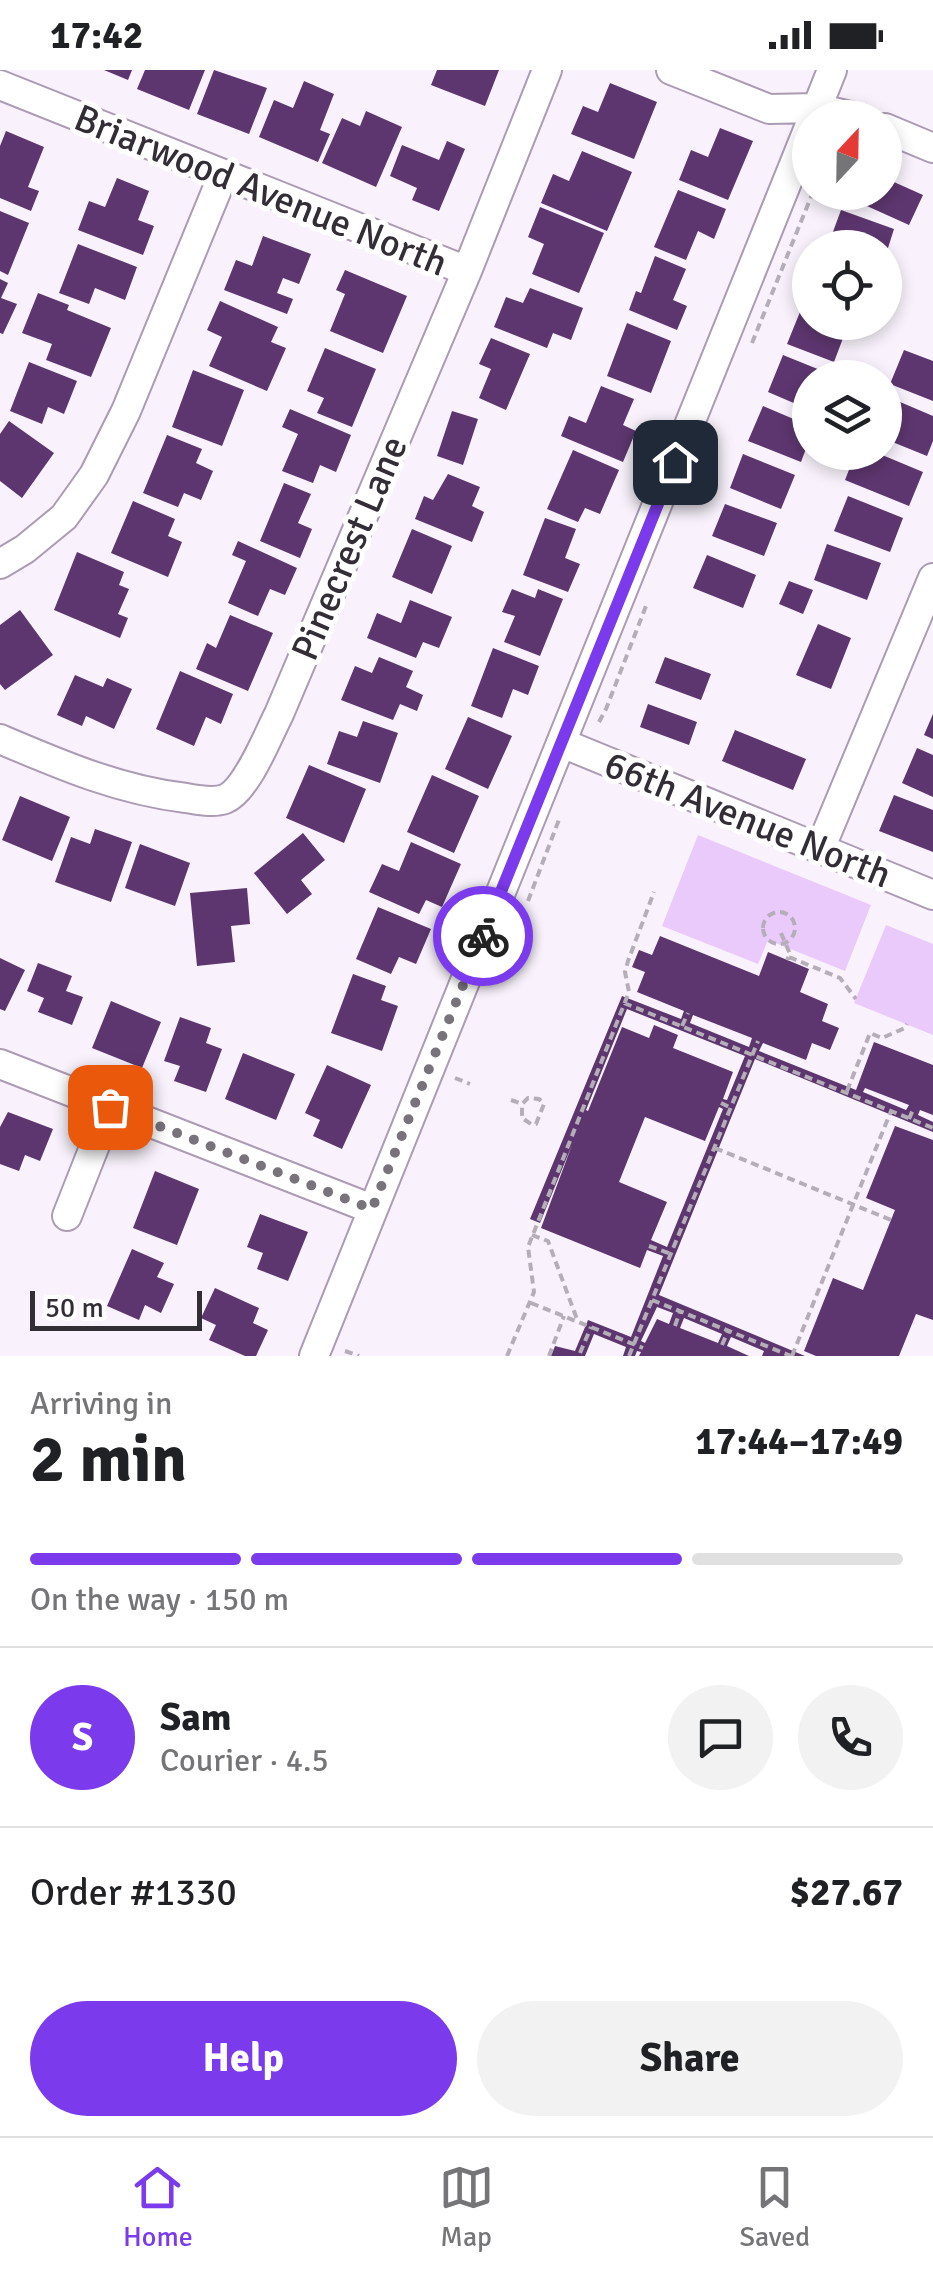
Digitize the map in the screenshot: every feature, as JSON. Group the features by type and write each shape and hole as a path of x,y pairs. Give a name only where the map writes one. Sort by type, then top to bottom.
{"street":[{"name":"Pinecrest Lane","path":"0,739 103,782 166,796 226,799 243,783 279,714 467,271 547,70"},
{"path":"671,70 769,110 792,114"},
{"path":"820,100 832,70"},
{"name":"Briarwood Avenue North","path":"0,86 467,271"},
{"path":"902,135 933,148"},
{"path":"314,1356 792,169"},
{"path":"0,564 64,517 94,475 126,411 223,174"},
{"path":"820,850 933,578"},
{"name":"66th Avenue North","path":"562,743 933,894"},
{"path":"0,1064 372,1209"},
{"path":"68,1216 110,1107"}],"path":[{"path":"747,355 807,210"},
{"path":"686,504 695,482"},
{"path":"595,732 652,591"},
{"path":"528,901 562,812"},
{"path":"507,1356 535,1285 526,1256 532,1234 572,1125 624,1004 628,992 625,972 654,892"},
{"path":"773,912 784,912 794,923 794,933 785,942 771,942 764,934 763,924 773,912"},
{"path":"781,933 788,958 840,978 856,999"},
{"path":"624,1004 933,1128"},
{"path":"682,1026 688,1013"},
{"path":"846,1093 870,1034 882,1038 906,1028 907,1024"},
{"path":"629,1356 758,1041"},
{"path":"456,1078 470,1084"},
{"path":"533,1097 544,1104 536,1124 522,1118 522,1104 533,1097"},
{"path":"511,1100 522,1104"},
{"path":"721,1103 730,1108"},
{"path":"910,1118 914,1107"},
{"path":"652,1300 791,1356 891,1111"},
{"path":"714,1148 891,1220"},
{"path":"532,1234 548,1241 578,1322"},
{"path":"649,1246 670,1254"},
{"path":"530,1302 643,1348"},
{"path":"675,1326 680,1312"},
{"path":"549,1356 564,1316"},
{"path":"580,1354 590,1326"},
{"path":"722,1345 728,1331"},
{"path":"768,1356 771,1348"},
{"path":"345,1351 359,1356"}],"shaded area":[{"path":"698,835 871,905 845,971 768,940 758,964 662,926"},
{"path":"886,925 933,944 933,1035 854,1003"}],"building":[{"path":"104,70 132,70 128,80"},
{"path":"145,70 205,70 189,110 137,89"},
{"path":"214,70 267,88 249,134 197,114"},
{"path":"437,70 499,70 485,106 431,85"},
{"path":"304,81 334,94 320,130 330,134 318,162 259,137 274,100 293,108"},
{"path":"610,83 657,102 634,159 571,134 583,106 598,112"},
{"path":"366,111 402,127 376,187 322,163 342,118 360,126"},
{"path":"720,128 753,141 728,200 679,180 691,150 708,157"},
{"path":"6,131 44,147 28,187 39,191 31,211 0,198 0,146"},
{"path":"447,141 465,149 439,211 412,200 417,188 390,176 402,145 439,160"},
{"path":"582,151 632,172 607,231 541,203 553,174 569,181"},
{"path":"117,178 149,191 138,220 154,226 143,255 78,230 89,201 105,207"},
{"path":"902,186 923,195 909,225 876,210 902,210"},
{"path":"678,190 726,209 714,239 698,231 686,260 654,247"},
{"path":"540,207 604,233 579,293 532,274 544,244 528,237"},
{"path":"841,210 894,229 894,230 834,230"},
{"path":"0,211 29,223 8,275 0,271"},
{"path":"263,236 311,254 299,284 283,278 277,293 293,299 287,314 224,290 236,260 252,266"},
{"path":"78,244 137,267 125,300 95,288 89,304 59,293"},
{"path":"655,256 686,269 673,300 687,306 677,330 629,310 636,291 641,293"},
{"path":"345,270 407,296 383,353 330,331 345,294 336,290"},
{"path":"0,279 8,283 1,298 17,304 3,334 0,333"},
{"path":"530,288 583,308 571,340 553,333 547,348 494,327 506,297 523,303"},
{"path":"38,293 111,328 91,377 46,360 52,344 22,333"},
{"path":"220,301 278,327 271,342 286,348 267,391 209,366 222,337 207,330"},
{"path":"627,323 671,341 651,393 607,376"},
{"path":"792,332 792,340 842,340 835,360 787,344"},
{"path":"491,338 530,354 506,410 479,398 491,369 479,364"},
{"path":"325,348 376,369 352,427 317,413 324,398 307,391"},
{"path":"904,350 933,361 933,401 902,389 900,360"},
{"path":"783,355 795,360 792,360 792,402 768,392"},
{"path":"29,362 77,381 64,414 48,407 42,424 10,411"},
{"path":"193,370 244,390 222,446 172,427"},
{"path":"601,386 634,399 623,425 636,431 623,462 561,436 569,416 586,423"},
{"path":"902,403 933,416 933,441 927,456 902,446"},
{"path":"763,406 792,418 792,458 748,441"},
{"path":"290,409 351,435 336,472 320,465 313,483 282,471 298,434 282,427"},
{"path":"452,411 478,419 463,465 437,456"},
{"path":"9,421 54,453 22,498 0,481 0,434"},
{"path":"167,435 202,449 196,463 213,471 201,500 184,493 178,507 143,493"},
{"path":"573,450 619,470 600,514 585,508 578,522 547,509"},
{"path":"743,454 795,475 781,509 730,488"},
{"path":"902,463 923,472 909,506 845,480 849,470 902,470"},
{"path":"448,474 480,487 472,506 484,512 472,542 415,519 424,496 433,500"},
{"path":"284,483 311,494 298,523 312,529 300,558 260,541"},
{"path":"848,496 903,518 890,552 834,531"},
{"path":"133,501 175,519 168,536 182,542 168,577 111,553"},
{"path":"725,504 777,523 764,556 712,536"},
{"path":"545,518 576,529 565,558 580,564 568,592 523,575"},
{"path":"412,529 452,546 432,594 392,577"},
{"path":"238,541 297,568 285,595 270,589 258,616 228,603 246,561 232,555"},
{"path":"827,544 881,563 867,600 814,580"},
{"path":"77,552 124,572 119,585 129,589 118,614 128,618 120,638 54,610"},
{"path":"707,555 756,575 743,608 693,588"},
{"path":"789,581 813,590 803,614 779,604"},
{"path":"512,589 535,598 538,589 563,599 540,656 504,642 515,616 502,612"},
{"path":"410,600 452,617 439,648 423,642 416,658 367,638 377,613 401,623"},
{"path":"20,610 53,655 5,690 0,684 0,625"},
{"path":"230,615 273,633 248,691 196,669 207,643 216,648"},
{"path":"818,624 851,638 831,689 796,675"},
{"path":"493,648 539,666 528,695 513,689 502,718 471,706"},
{"path":"379,657 413,671 406,687 423,695 417,711 400,704 393,720 341,700 355,666 372,673"},
{"path":"665,657 711,674 701,700 655,683"},
{"path":"180,671 233,694 221,724 206,717 194,746 156,729"},
{"path":"75,675 103,687 107,678 132,689 114,729 86,716 82,726 57,715"},
{"path":"648,704 697,722 689,745 640,727"},
{"path":"933,714 933,739 924,735"},
{"path":"468,717 512,736 488,789 445,769"},
{"path":"363,721 398,733 380,783 327,764 339,731 357,737"},
{"path":"735,730 806,759 793,790 722,761"},
{"path":"917,748 933,755 933,797 902,783"},
{"path":"309,765 366,789 344,843 286,818"},
{"path":"432,775 479,796 454,853 407,832"},
{"path":"894,795 933,810 933,852 879,831"},
{"path":"20,796 70,817 52,861 2,840"},
{"path":"95,829 132,842 111,902 55,882 71,837 90,844"},
{"path":"303,833 325,860 301,880 312,894 287,914 254,873"},
{"path":"411,842 461,864 442,907 426,900 419,914 369,892 382,864 399,871"},
{"path":"140,844 190,863 175,906 125,888"},
{"path":"247,888 250,924 231,926 235,962 197,966 190,893"},
{"path":"378,907 431,929 416,964 399,957 391,974 356,959"},
{"path":"660,936 759,976 768,952 809,969 800,992 828,1004 822,1021 839,1028 830,1050 812,1043 806,1060 763,1043 759,1051 856,1090 874,1042 933,1065 933,1115 920,1110 918,1115 933,1122 933,1132 755,1059 659,1295 805,1356 762,1356 764,1351 731,1337 727,1346 749,1356 639,1356 641,1352 637,1351 635,1356 623,1356 626,1347 594,1334 585,1356 551,1356 555,1346 575,1351 588,1320 631,1337 663,1256 647,1250 640,1268 541,1228 572,1145 540,1223 530,1219 622,996 681,1019 684,1011 637,992 645,972 632,967 639,950 652,955","holes":["627,1009 745,1056 727,1100 723,1099 733,1072 673,1048 678,1035 654,1025 649,1038 622,1027 588,1111","693,1015 752,1038 749,1047 690,1023","865,1088 909,1105 906,1110 863,1092","719,1107 723,1109 667,1247 651,1240 667,1202 619,1182 645,1117 705,1141","657,1307 673,1313 669,1324 657,1319 645,1343 641,1341","684,1318 722,1334 718,1343 680,1328"]},
{"path":"0,958 25,970 5,1011 0,1009"},
{"path":"38,963 72,976 66,991 83,997 72,1025 38,1012 44,998 27,991"},
{"path":"353,974 386,986 381,1000 398,1006 382,1051 331,1033"},
{"path":"111,1001 161,1022 142,1068 92,1048"},
{"path":"180,1017 211,1028 206,1043 222,1049 206,1092 174,1081 180,1066 164,1061"},
{"path":"243,1053 295,1074 276,1120 225,1099"},
{"path":"327,1065 371,1085 342,1149 313,1136 320,1120 305,1113"},
{"path":"8,1112 53,1129 40,1161 25,1155 19,1171 0,1164 0,1127"},
{"path":"895,1126 933,1140 933,1320 916,1314 899,1356 816,1356 804,1351 833,1278 863,1290 895,1210 866,1198"},
{"path":"155,1171 199,1189 177,1245 133,1228"},
{"path":"260,1214 308,1232 288,1281 257,1269 263,1253 247,1247"},
{"path":"132,1249 164,1263 157,1277 174,1284 161,1313 145,1305 139,1320 107,1306"},
{"path":"215,1288 259,1308 253,1323 268,1330 256,1356 245,1356 209,1340 216,1325 201,1318"}],"way so far":[{"path":"110,1107 372,1209 483,936"}],"route":[{"path":"483,936 675,462"}]}
